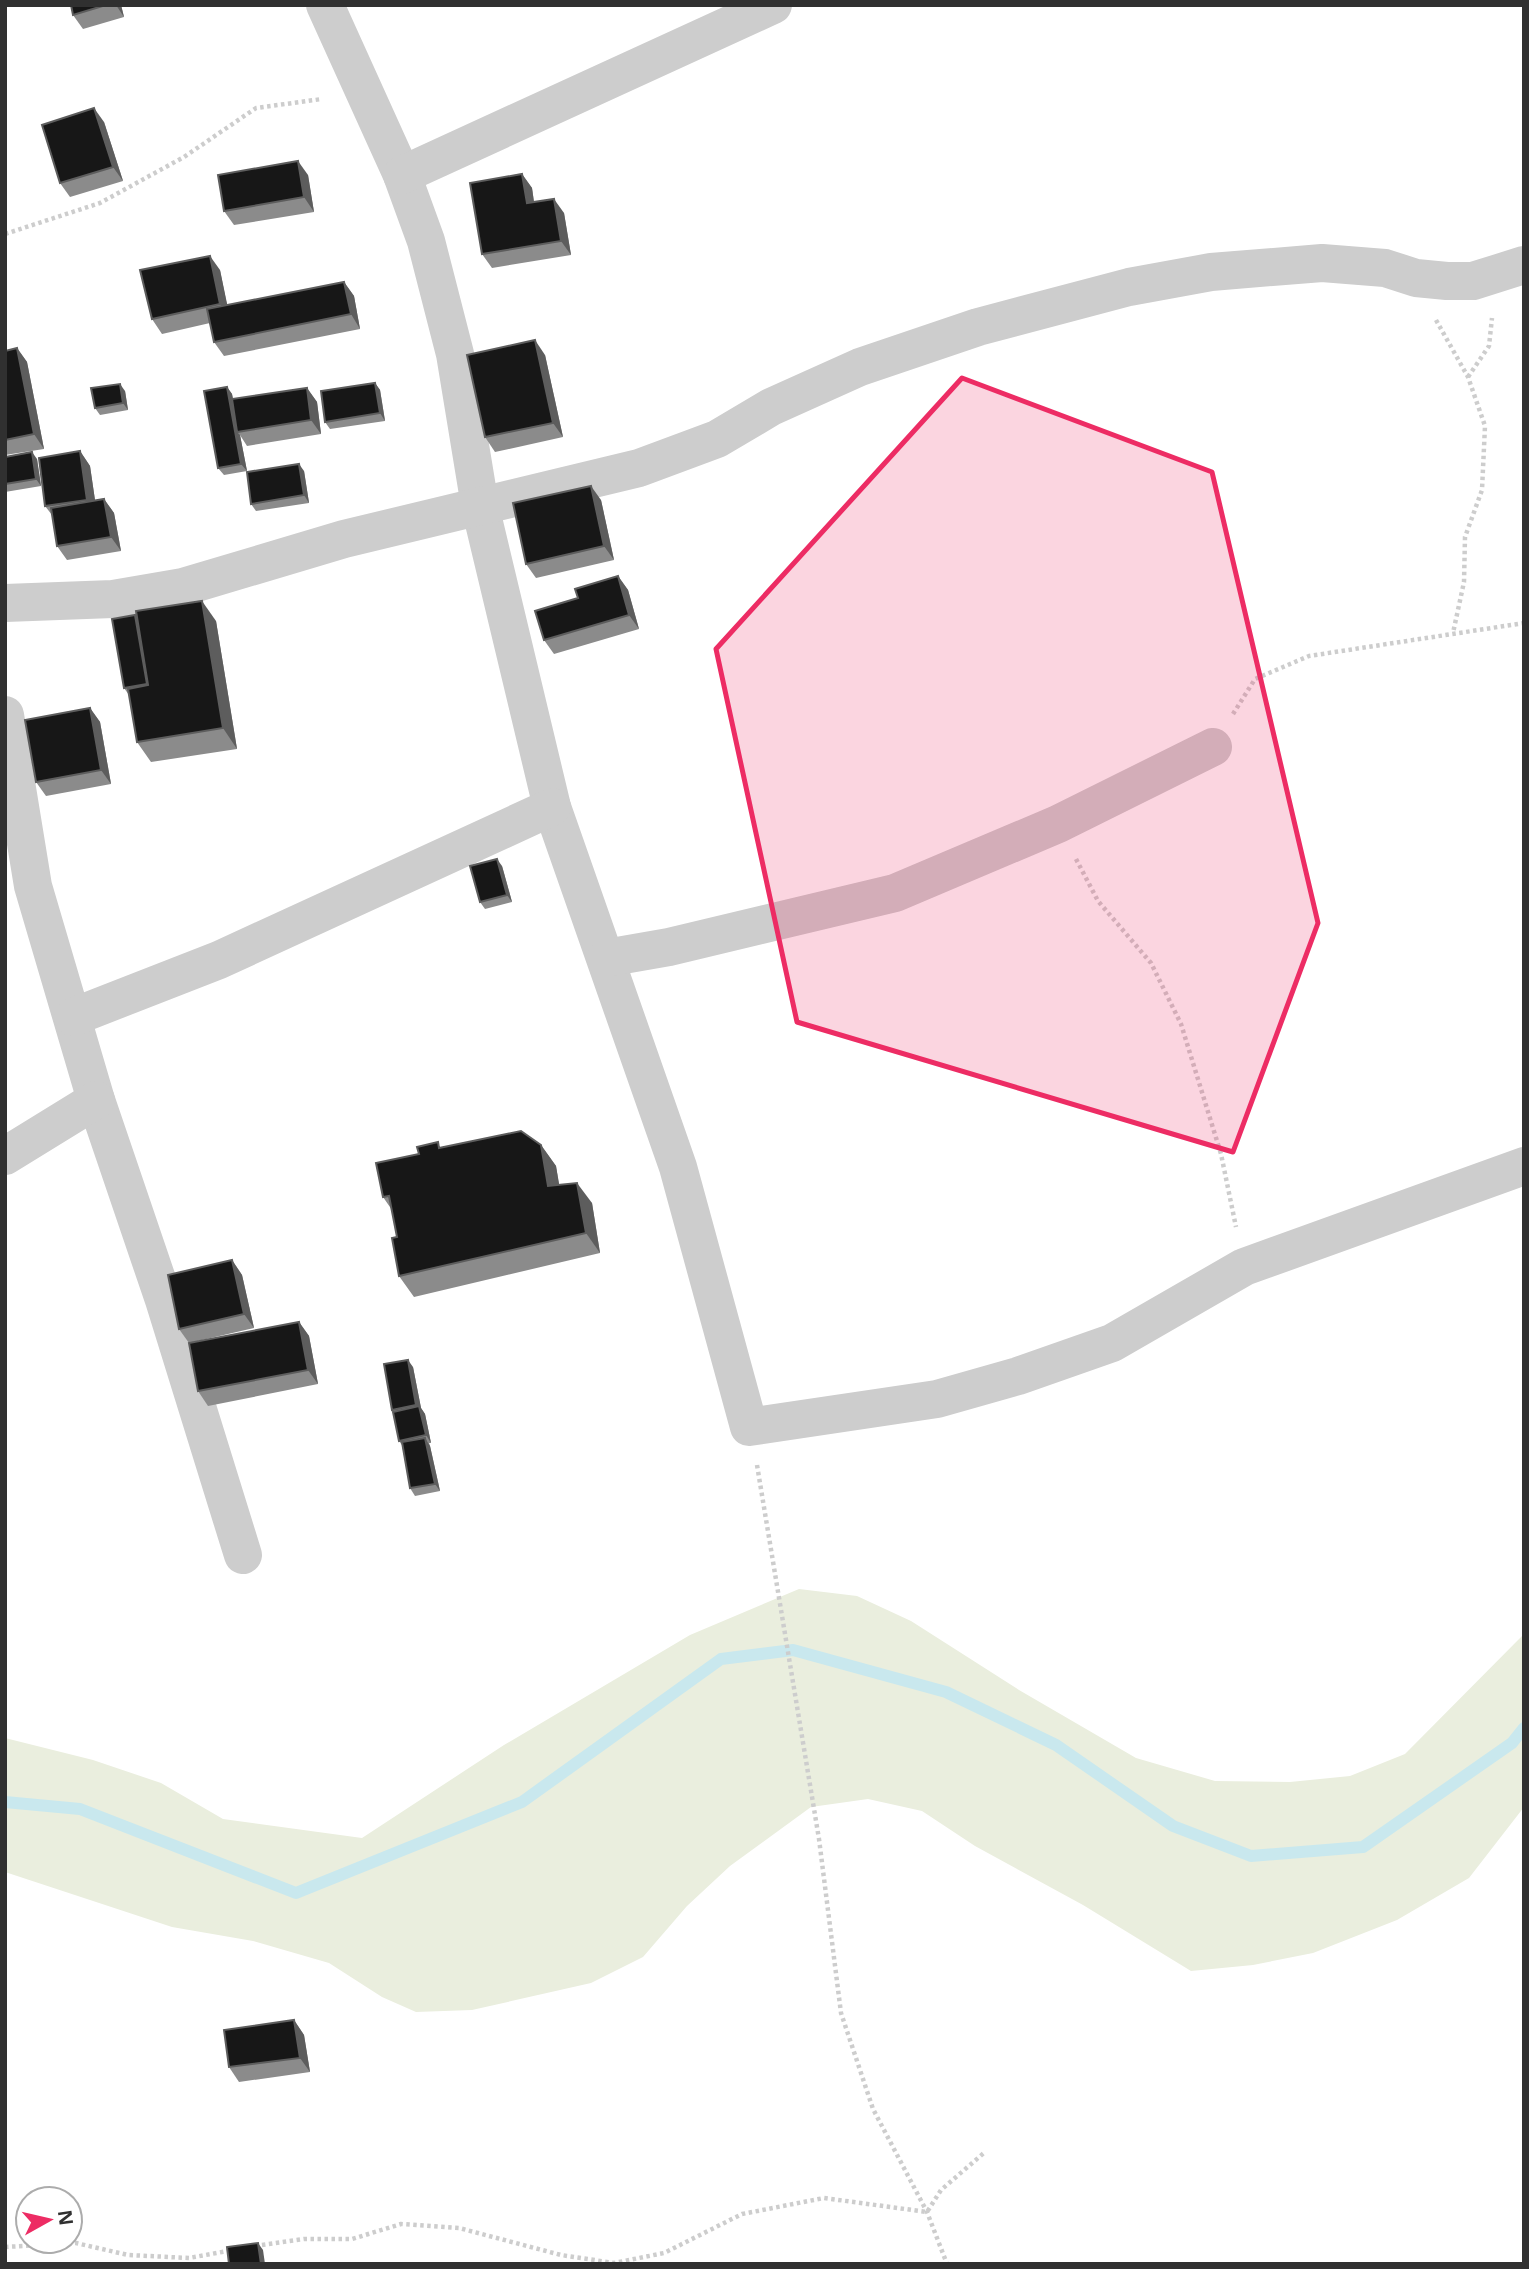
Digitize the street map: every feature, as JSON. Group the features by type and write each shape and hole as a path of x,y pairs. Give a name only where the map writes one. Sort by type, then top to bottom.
{"street":[{"path":"325,5 402,175 426,241 455,354 480,506 552,807 678,1167 748,1427 937,1399 1018,1376 1112,1343 1244,1267 1524,1166"},
{"path":"402,175 773,5"},
{"path":"5,603 113,599 183,587 344,539 639,468 717,439 771,407 860,368 978,327 1129,287 1211,272 1322,262 1385,268 1416,278 1447,281 1473,281 1524,265"},
{"path":"5,715 33,886 96,1100 164,1300 243,1555"},
{"path":"606,958 669,947 895,893 1058,824 1213,747"},
{"path":"73,1017 219,960 552,807"},
{"path":"5,1156 96,1100"}],"path":[{"path":"5,234 100,202 184,157 256,108 363,93"},
{"path":"1434,317 1468,377 1485,426 1482,491 1465,537 1464,582 1453,633"},
{"path":"1213,747 1255,678 1309,656 1524,623"},
{"path":"1058,824 1098,901 1151,963 1181,1024 1221,1154 1244,1267"},
{"path":"748,1427 770,1534 819,1839 841,2013 873,2109 928,2213 947,2264"},
{"path":"928,2213 941,2190 985,2152"},
{"path":"247,2248 304,2239 352,2239 401,2224 459,2228 561,2255 614,2263 664,2253 742,2214 824,2198 928,2213"},
{"path":"5,2247 76,2243 128,2255 189,2258 236,2250"}],"highlighted area":[{"path":"962,378 1212,472 1318,923 1233,1152 797,1022 716,649"}],"green space":[{"path":"799,1589 857,1596 911,1621 1019,1690 1136,1758 1215,1781 1290,1782 1350,1776 1405,1754 1524,1634 1524,1807 1469,1878 1397,1920 1313,1953 1253,1965 1191,1971 1083,1905 975,1846 922,1811 868,1799 811,1807 730,1866 687,1906 643,1957 591,1983 472,2010 416,2012 382,1997 329,1963 253,1941 172,1927 5,1872 5,1738 93,1760 161,1783 223,1819 362,1838 504,1745 690,1635"}],"building":[{"path":"71,5 106,5 73,15"},
{"path":"94,108 113,167 60,183 42,125"},
{"path":"298,161 304,197 224,211 218,175"},
{"path":"522,174 527,203 554,199 561,241 482,254 470,183"},
{"path":"210,256 220,304 152,319 140,270"},
{"path":"344,282 351,314 214,342 207,309"},
{"path":"535,340 553,423 485,437 467,355"},
{"path":"17,348 34,434 5,440 5,351"},
{"path":"375,383 380,413 325,422 321,391"},
{"path":"120,384 123,403 95,408 91,388"},
{"path":"227,387 241,464 218,468 204,391"},
{"path":"307,388 311,420 237,432 232,399"},
{"path":"80,451 87,500 45,506 39,458"},
{"path":"32,452 36,479 5,484 5,457"},
{"path":"299,464 304,495 251,504 247,472"},
{"path":"591,486 604,546 526,564 513,503"},
{"path":"104,499 111,537 57,546 51,508"},
{"path":"618,576 629,615 544,640 535,611 578,598 575,589"},
{"path":"202,601 223,728 137,742 128,689 148,685 136,611"},
{"path":"135,615 147,684 124,688 112,619"},
{"path":"90,708 101,770 36,782 25,720"},
{"path":"497,859 507,895 480,902 470,866"},
{"path":"521,1131 541,1145 548,1186 577,1183 586,1233 399,1276 392,1238 397,1237 389,1196 383,1197 376,1163 419,1154 417,1147 438,1142 439,1148"},
{"path":"232,1260 244,1314 179,1329 168,1275"},
{"path":"299,1322 308,1370 198,1391 189,1343"},
{"path":"408,1360 416,1405 392,1410 384,1364"},
{"path":"419,1406 426,1435 399,1441 393,1412"},
{"path":"425,1438 435,1484 410,1488 402,1442"},
{"path":"294,2020 300,2058 229,2067 224,2030"},
{"path":"258,2243 261,2264 229,2264 227,2247"}],"waterway":[{"path":"5,1802 80,1809 296,1893 522,1802 721,1659 793,1650 946,1692 1056,1745 1173,1826 1251,1856 1363,1847 1512,1743 1524,1728"}]}
